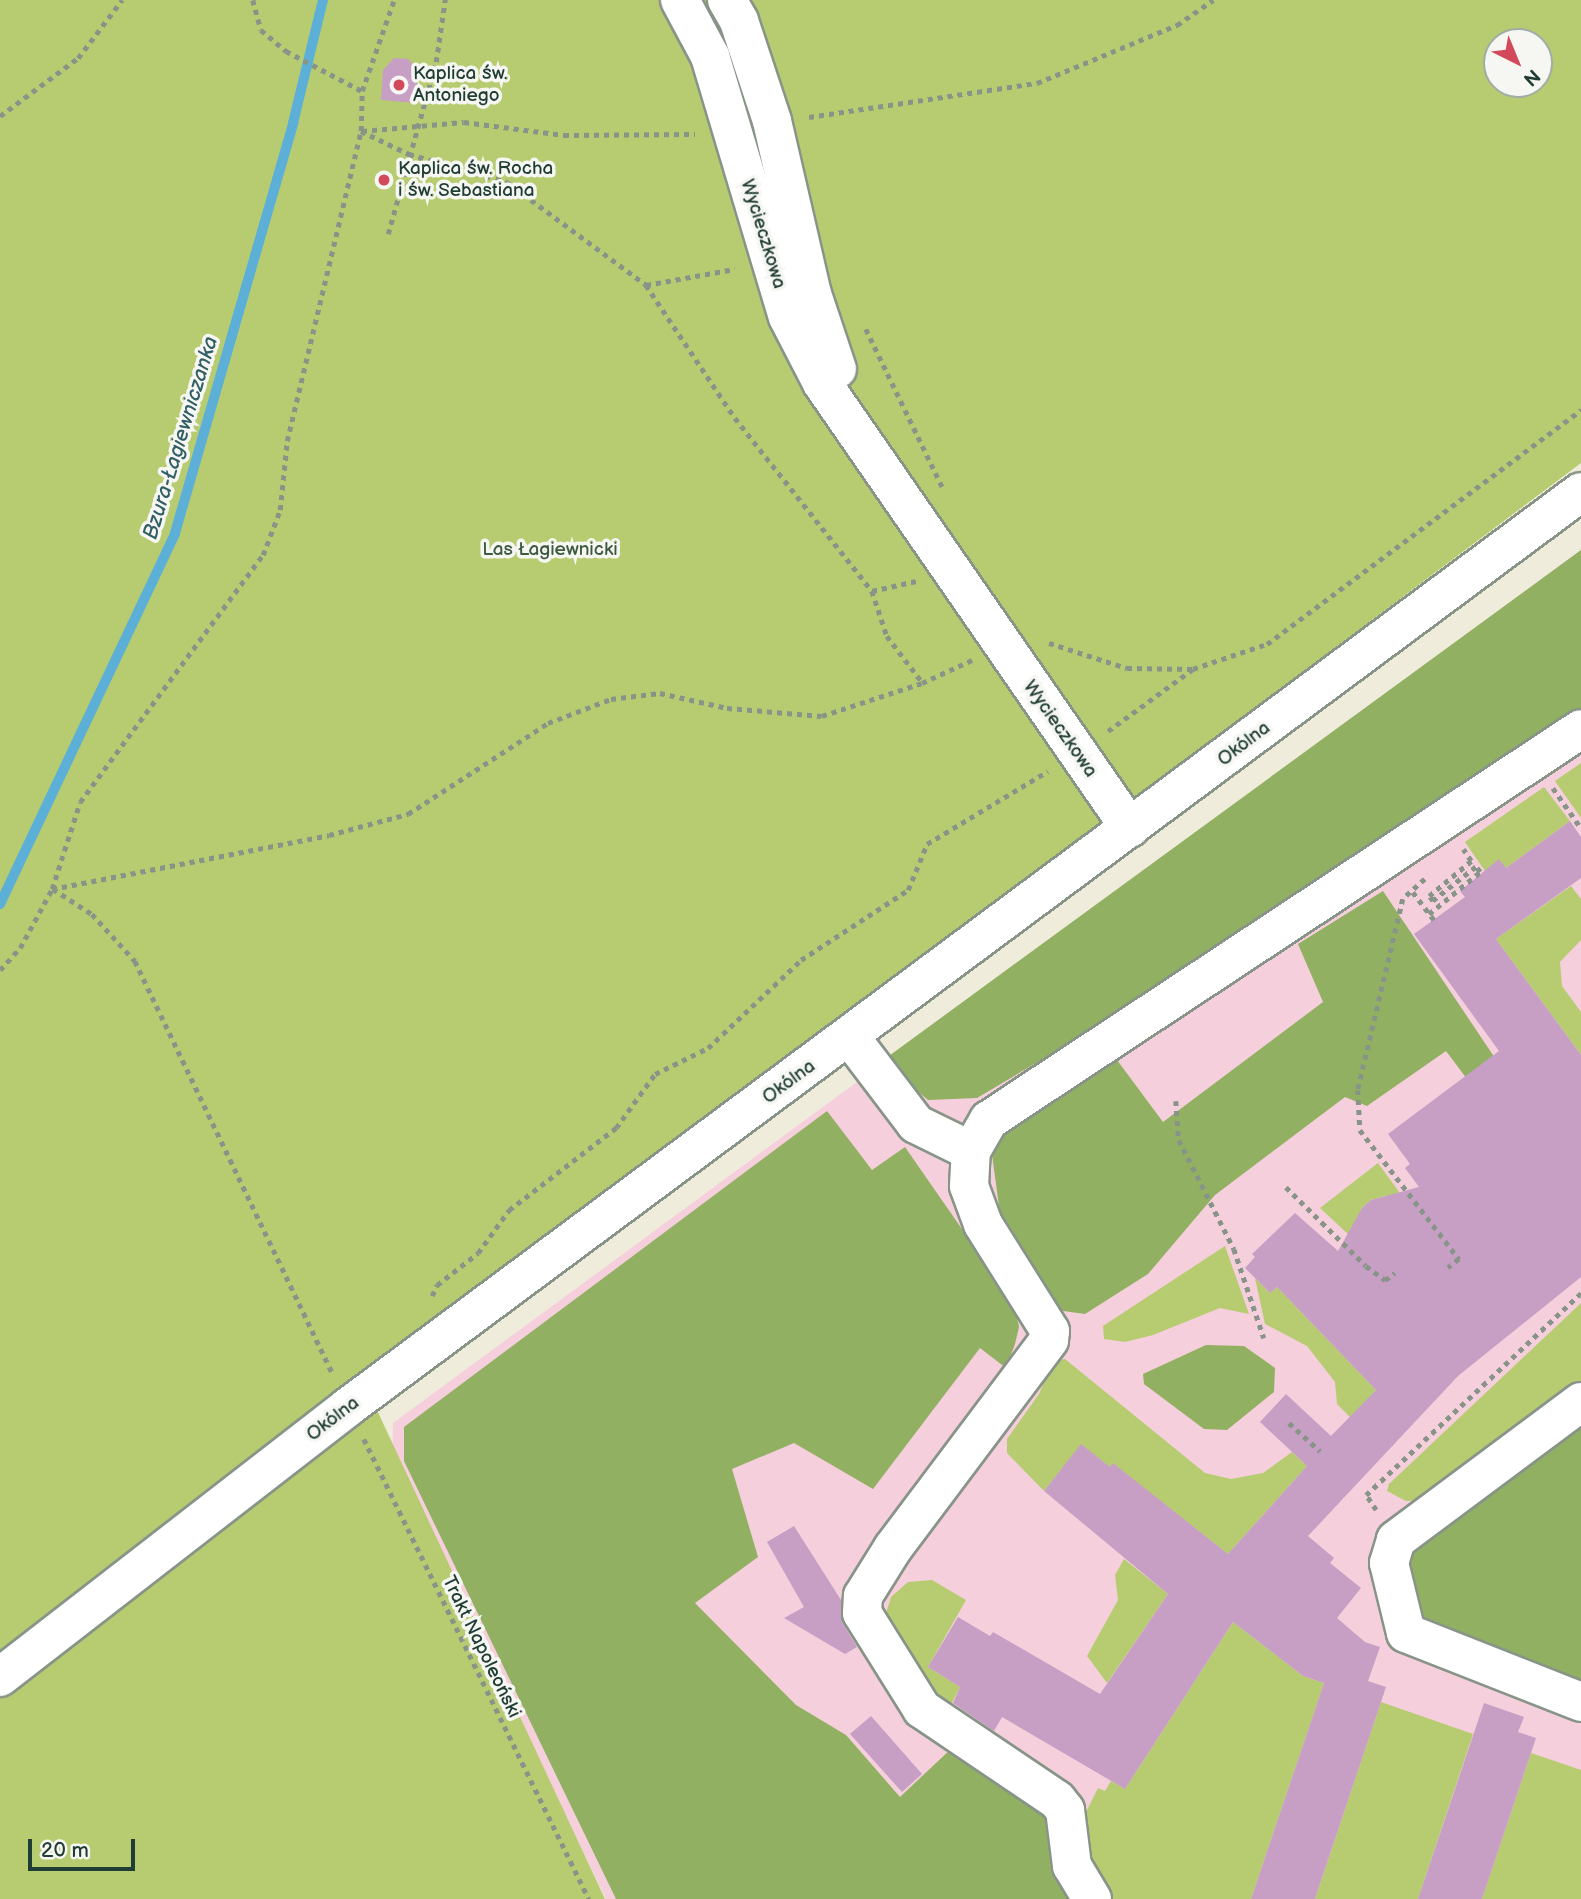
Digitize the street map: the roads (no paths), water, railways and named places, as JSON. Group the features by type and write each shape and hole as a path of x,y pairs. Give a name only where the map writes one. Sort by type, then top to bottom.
{"street":[{"name":"Wycieczkowa","path":"680,0 710,55 788,317 822,383 1076,754 1130,828"},
{"name":"Wycieczkowa","path":"727,0 739,21 772,121 811,294 872,455"},
{"name":"Okólna","path":"0,1677 348,1407 1581,492"},
{"path":"1092,1899 1072,1866 1065,1810 1057,1800 922,1709 862,1613 863,1596 893,1548 1049,1340 1050,1331 983,1224 970,1186 971,1151 989,1120 1581,729"},
{"path":"850,1037 916,1124 971,1151"},
{"path":"1581,1402 1396,1540 1389,1563 1406,1633 1581,1702"}],"waterway":[{"name":"Bzura-Łagiewniczanka","path":"0,904 175,533 293,123 323,0"}],"place":[{"name":"Kaplica św. Antoniego","path":"399,85"},
{"name":"Kaplica św. Rocha i św. Sebastiana","path":"384,180"}],"park label":[{"name":"Las Łagiewnicki","path":"550,550"}]}
